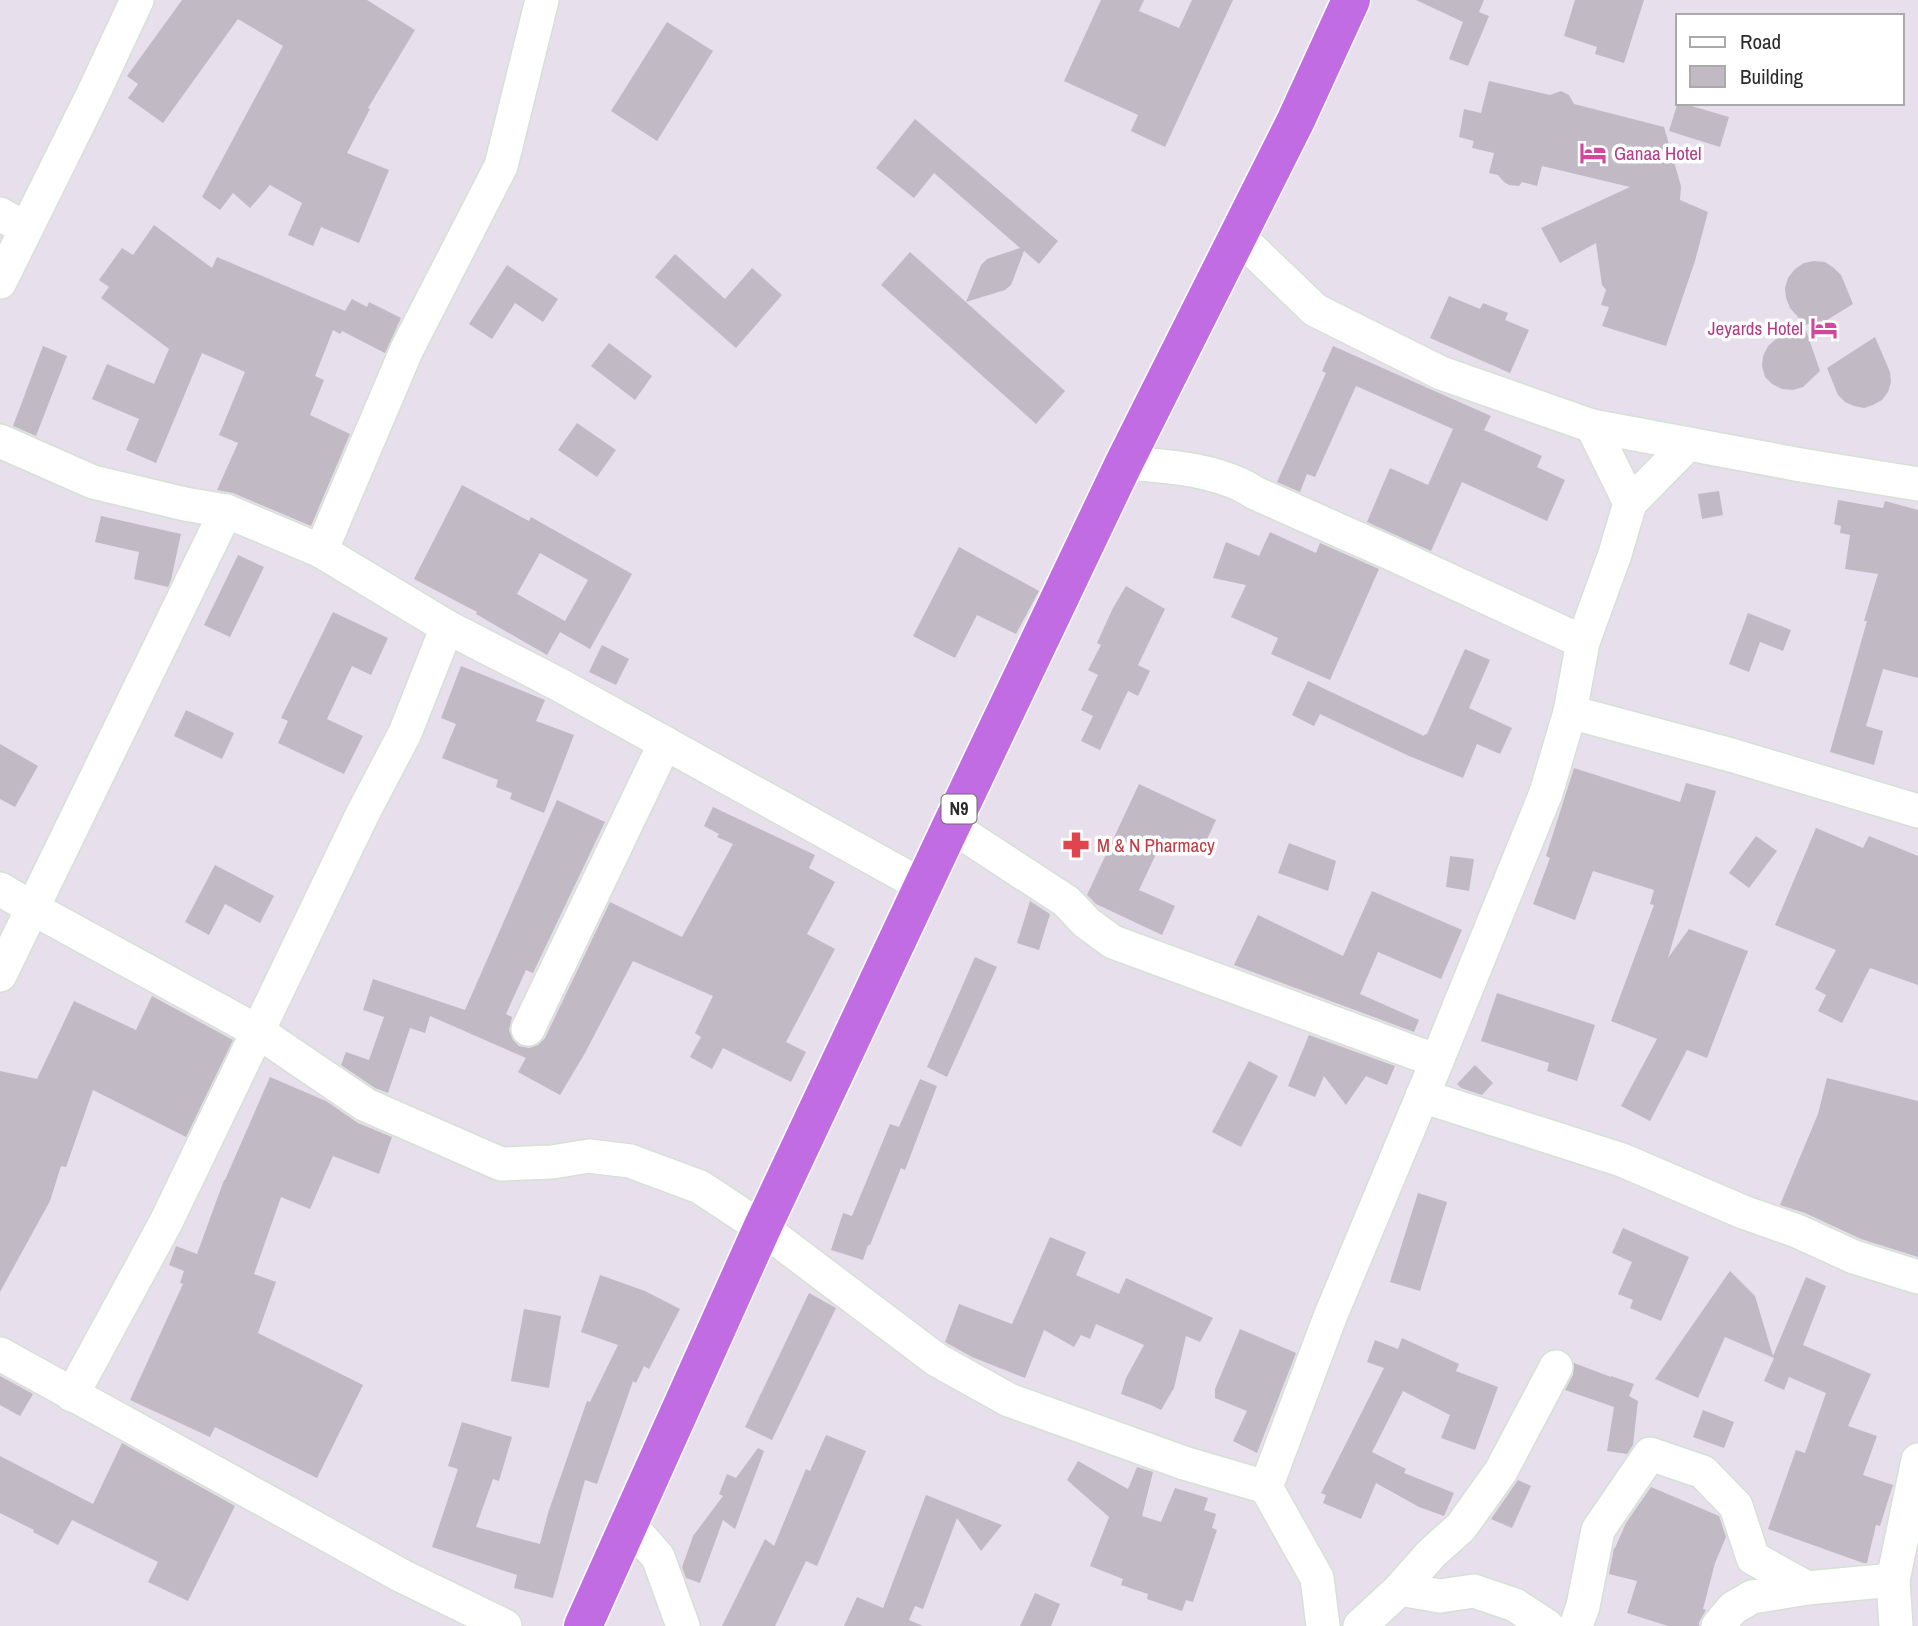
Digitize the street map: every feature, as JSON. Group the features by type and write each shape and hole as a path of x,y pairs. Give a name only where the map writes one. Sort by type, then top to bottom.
{"highway":[{"name":"N9","path":"583,1626 762,1228 951,826 1124,463 1296,120 1352,0"}],"street":[{"path":"0,282 13,221 94,92 136,0"},
{"path":"321,551 407,349 501,166 542,0"},
{"path":"1237,235 1315,310 1441,373 1592,426 1801,465 1916,474"},
{"path":"1592,426 1630,503"},
{"path":"0,441 93,482 226,511 321,551 447,627 558,684 923,886"},
{"path":"1266,1487 1330,1317 1546,793 1570,712 1583,642 1615,555 1630,503 1688,444"},
{"path":"1124,463 1169,466 1241,484 1255,493 1583,642"},
{"path":"0,975 226,511"},
{"path":"72,1395 166,1223 363,813 405,733 447,627"},
{"path":"1570,712 1731,755 1918,811"},
{"path":"528,1029 665,743"},
{"path":"951,826 1066,901 1087,923 1113,942 1437,1061"},
{"path":"0,889 257,1031 366,1105 501,1164 552,1162 589,1156 630,1161 700,1187 762,1228 937,1360 1009,1400 1184,1463 1266,1487 1317,1578 1323,1626"},
{"path":"1422,1096 1622,1160 1854,1257 1918,1277"},
{"path":"0,1354 402,1576 505,1626"},
{"path":"1360,1626 1461,1527 1501,1471 1556,1367"},
{"path":"1576,1626 1583,1606 1598,1530 1650,1454 1703,1472 1736,1506 1753,1558 1807,1588"},
{"path":"1896,1626 1893,1580 1918,1460"},
{"path":"629,1524 658,1557 683,1626"},
{"path":"1718,1626 1733,1608 1752,1597 1807,1588 1893,1580"},
{"path":"1400,1589 1440,1597 1474,1591 1515,1605 1547,1626"}],"building":[{"path":"182,0 367,0 415,30 368,108 370,109 347,153 389,170 359,243 321,227 313,246 288,235 302,203 270,185 250,208 233,193 220,210 202,197 283,46 238,19 163,123 128,98 138,84 127,76"},
{"path":"1101,0 1144,0 1139,11 1179,28 1192,0 1233,0 1165,147 1131,131 1138,115 1064,81"},
{"path":"1416,0 1484,0 1479,12 1489,16 1468,66 1449,59 1463,22"},
{"path":"1575,0 1644,0 1624,63 1595,54 1597,47 1564,36"},
{"path":"667,22 713,51 657,141 611,111"},
{"path":"1489,81 1550,95 1561,91 1569,95 1574,104 1664,127 1681,186 1680,200 1708,212 1695,261 1666,346 1602,326 1609,307 1601,305 1606,290 1602,285 1596,243 1560,263 1541,228 1630,187 1542,166 1537,186 1522,182 1519,186 1509,185 1498,175 1489,173 1494,153 1472,148 1474,141 1459,137 1464,109 1481,113"},
{"path":"1677,105 1688,105 1729,117 1720,147 1669,131"},
{"path":"915,119 1058,241 1039,264 1024,251 1011,285 1005,290 966,302 981,265 987,259 1020,248 934,173 914,198 876,168"},
{"path":"154,225 212,268 217,257 345,311 352,299 367,307 369,302 401,318 385,353 342,331 340,334 333,330 315,376 324,380 310,415 350,434 311,526 233,493 217,490 238,443 219,435 245,372 202,353 156,463 126,450 139,419 92,399 107,364 154,384 169,349 101,298 109,287 99,280 122,248 133,255"},
{"path":"910,252 1065,391 1036,424 881,285"},
{"path":"675,254 725,299 752,268 782,295 736,348 655,277"},
{"path":"1814,261 1825,262 1841,275 1853,304 1827,320 1805,325 1790,308 1785,288 1795,269"},
{"path":"507,265 558,299 543,322 515,303 492,339 469,324"},
{"path":"1449,296 1480,309 1483,303 1508,313 1505,320 1529,330 1510,373 1430,338"},
{"path":"1806,330 1820,371 1803,387 1793,390 1772,384 1765,377 1762,366 1768,346 1776,339"},
{"path":"1875,337 1890,372 1888,392 1882,400 1873,405 1864,408 1854,406 1838,395 1827,368"},
{"path":"609,343 652,376 635,400 591,366"},
{"path":"43,346 67,356 36,436 13,426"},
{"path":"1333,346 1491,416 1484,430 1542,456 1537,467 1565,480 1547,521 1462,482 1431,551 1367,522 1390,468 1428,485 1453,429 1356,386 1315,477 1307,474 1300,492 1277,482 1326,373 1322,371"},
{"path":"577,423 616,450 597,477 558,450"},
{"path":"462,485 529,521 531,517 632,574 590,649 560,632 547,655 476,614 477,612 414,579","holes":["540,553 588,580 565,621 517,594"]},
{"path":"1719,491 1723,515 1702,519 1698,494"},
{"path":"1838,500 1883,508 1885,501 1918,510 1918,678 1883,669 1866,726 1883,731 1874,765 1830,752 1878,574 1845,569 1850,535 1840,533 1841,526 1834,524"},
{"path":"101,516 181,534 168,587 134,579 139,552 95,542"},
{"path":"1270,532 1316,553 1320,543 1379,569 1330,680 1271,654 1278,638 1231,617 1246,585 1213,578 1226,542 1259,556"},
{"path":"959,547 1039,591 1016,634 977,615 955,658 913,636"},
{"path":"238,555 264,567 230,637 204,625"},
{"path":"1126,586 1165,609 1138,665 1150,671 1138,696 1128,691 1100,750 1081,741 1093,716 1081,710 1098,675 1088,670 1101,645 1097,643"},
{"path":"333,612 388,638 371,675 352,666 327,719 363,736 344,774 278,743 288,721 281,718"},
{"path":"1748,613 1791,630 1783,651 1760,642 1749,672 1729,664"},
{"path":"602,645 629,659 616,685 589,672"},
{"path":"1465,649 1490,660 1469,708 1512,728 1500,754 1477,744 1463,778 1320,714 1314,726 1292,715 1308,681 1424,736"},
{"path":"461,666 545,700 536,721 574,735 544,813 510,799 512,793 496,787 498,780 442,758 456,724 441,718"},
{"path":"186,710 234,733 222,759 174,736"},
{"path":"0,744 38,766 15,807 0,799"},
{"path":"1574,768 1680,802 1686,783 1716,791 1668,958 1689,929 1748,951 1707,1058 1687,1050 1650,1121 1621,1106 1657,1039 1611,1021 1654,905 1650,904 1654,890 1593,871 1575,920 1533,904 1550,858 1546,856"},
{"path":"1139,784 1216,820 1200,854 1164,837 1139,890 1175,906 1162,935 1096,904 1087,895"},
{"path":"557,800 605,822 533,973 526,970 506,1014 512,1017 509,1030 513,1040 519,1046 529,1048 538,1045 545,1038 610,902 682,937 733,844 717,837 719,834 704,826 713,807 815,855 809,868 835,882 807,934 835,949 786,1042 806,1052 791,1082 723,1048 712,1069 690,1057 701,1037 695,1033 713,996 633,961 560,1095 518,1072 526,1058 430,1016 425,1033 410,1028 388,1093 375,1088 341,1065 346,1052 369,1060 384,1017 363,1010 373,979 465,1010"},
{"path":"1816,828 1863,848 1869,836 1918,856 1918,985 1870,968 1842,1023 1818,1011 1826,995 1815,989 1836,950 1775,925"},
{"path":"1756,836 1777,851 1749,888 1729,873"},
{"path":"1289,843 1336,861 1328,891 1278,873"},
{"path":"1450,856 1474,859 1469,891 1446,887"},
{"path":"215,865 274,896 260,923 225,904 209,935 185,922"},
{"path":"1372,891 1462,930 1441,979 1378,952 1360,994 1419,1020 1414,1032 1234,965 1258,915 1343,956"},
{"path":"1030,901 1050,914 1039,950 1017,943"},
{"path":"975,957 997,967 947,1077 927,1067"},
{"path":"1497,993 1595,1025 1577,1081 1547,1071 1549,1063 1481,1041"},
{"path":"152,996 233,1040 186,1137 93,1090 66,1167 61,1166 50,1201 0,1292 0,1071 37,1079 74,1001 136,1030"},
{"path":"1309,1035 1395,1066 1387,1085 1366,1076 1346,1105 1324,1076 1315,1097 1288,1086"},
{"path":"1249,1061 1278,1076 1241,1147 1212,1132"},
{"path":"1475,1065 1493,1083 1482,1095 1457,1084"},
{"path":"270,1077 326,1101 358,1123 392,1137 379,1174 333,1156 310,1209 281,1197 254,1274 276,1282 258,1333 363,1385 317,1478 215,1427 210,1437 130,1400 183,1284 180,1283 184,1271 169,1265 176,1246 197,1254 224,1180"},
{"path":"1827,1078 1918,1101 1918,1257 1861,1239 1805,1213 1780,1205 1818,1114"},
{"path":"920,1079 937,1086 905,1170 901,1168 863,1260 831,1250 843,1213 852,1216 890,1124 899,1127"},
{"path":"1418,1193 1447,1202 1420,1291 1390,1282"},
{"path":"1623,1228 1689,1257 1661,1321 1630,1308 1633,1300 1618,1294 1632,1262 1612,1253"},
{"path":"1050,1237 1086,1252 1076,1275 1119,1294 1126,1278 1213,1318 1200,1342 1186,1336 1174,1388 1161,1410 1121,1394 1126,1378 1144,1345 1096,1324 1090,1339 1081,1335 1074,1347 1044,1330 1025,1378 972,1357 945,1342 959,1304 1012,1324"},
{"path":"1730,1271 1755,1296 1773,1356 1806,1277 1826,1286 1803,1345 1871,1374 1848,1426 1877,1436 1863,1475 1893,1485 1880,1526 1876,1525 1867,1563 1768,1529 1796,1450 1805,1453 1826,1393 1789,1377 1784,1390 1764,1381 1774,1358 1725,1337 1698,1398 1655,1379"},
{"path":"600,1275 645,1291 680,1309 649,1369 644,1366 636,1383 633,1381 597,1484 585,1480 553,1598 514,1588 517,1575 432,1547 458,1469 448,1466 462,1422 512,1437 499,1481 493,1479 476,1527 540,1544 587,1401 590,1402 618,1345 581,1332"},
{"path":"809,1293 836,1308 772,1440 745,1427"},
{"path":"524,1309 561,1316 549,1388 511,1381"},
{"path":"1240,1329 1296,1353 1257,1453 1233,1441 1247,1411 1215,1398 1215,1389"},
{"path":"1402,1338 1459,1364 1456,1371 1498,1387 1475,1450 1441,1438 1450,1415 1403,1391 1372,1452 1406,1469 1404,1473 1454,1493 1444,1516 1419,1507 1376,1483 1361,1519 1323,1503 1326,1495 1321,1493 1384,1368 1367,1362 1375,1340 1398,1349"},
{"path":"1574,1363 1634,1384 1629,1396 1638,1401 1633,1445 1627,1454 1607,1451 1614,1407 1565,1390 1573,1375"},
{"path":"0,1376 33,1394 20,1416 0,1405"},
{"path":"1703,1410 1734,1422 1724,1448 1693,1437"},
{"path":"826,1435 866,1451 817,1566 806,1561 775,1626 722,1626 765,1539 774,1546 806,1469 810,1471"},
{"path":"122,1443 235,1506 188,1601 148,1582 158,1562 72,1520 58,1545 0,1513 0,1456 93,1504"},
{"path":"758,1448 764,1451 735,1529 723,1520 700,1583 686,1578 682,1567 693,1536 723,1496 719,1494 727,1474 736,1478"},
{"path":"1078,1461 1128,1489 1137,1467 1153,1472 1142,1516 1161,1522 1175,1488 1208,1498 1204,1510 1216,1514 1212,1528 1217,1530 1193,1602 1186,1600 1182,1611 1147,1599 1148,1594 1121,1585 1123,1579 1090,1566 1109,1517 1067,1480"},
{"path":"1518,1480 1531,1486 1512,1528 1491,1519"},
{"path":"1651,1487 1719,1516 1726,1537 1715,1563 1703,1609 1706,1610 1699,1626 1668,1626 1627,1613 1637,1581 1609,1574 1614,1548 1626,1523"},
{"path":"926,1495 1002,1525 981,1551 957,1518 923,1609 915,1606 909,1620 923,1626 844,1626 857,1597 883,1608"},
{"path":"1035,1593 1060,1604 1051,1626 1020,1626"}],"place":[{"name":"Ganaa Hotel","path":"1593,153"},
{"name":"Jeyards Hotel","path":"1824,328"},
{"name":"M & N Pharmacy","path":"1076,845"}]}
